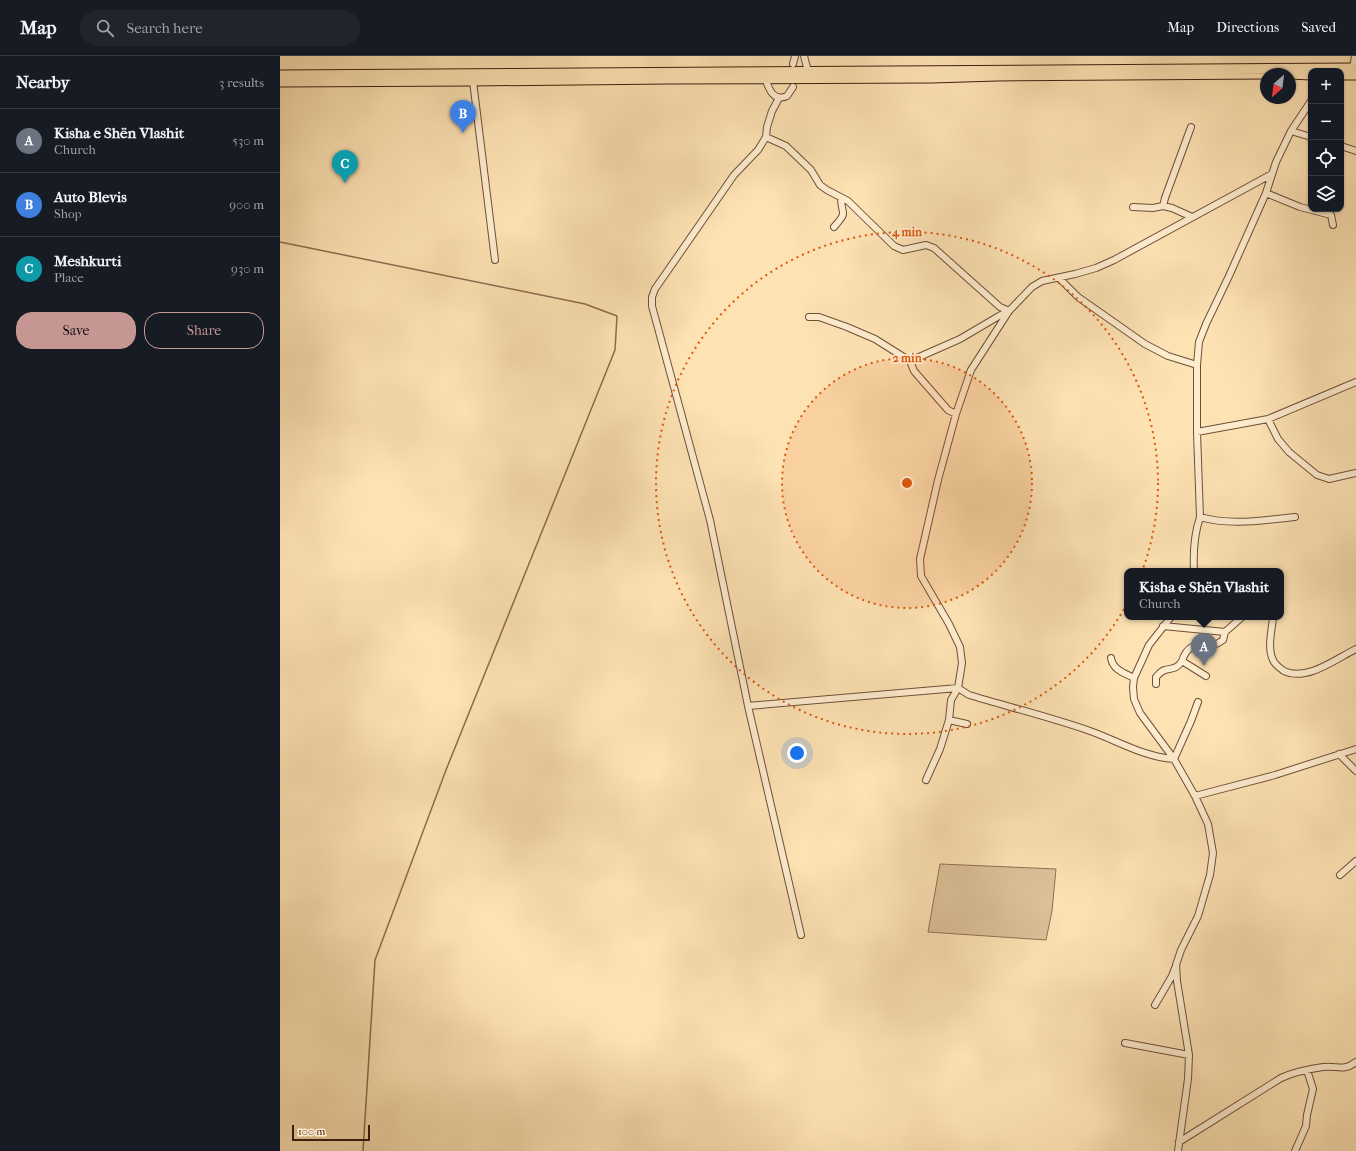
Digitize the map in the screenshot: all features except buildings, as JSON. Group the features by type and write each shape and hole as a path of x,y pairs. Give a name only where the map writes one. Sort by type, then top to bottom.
{"highway":[{"path":"280,75 808,71 1355,70"},
{"path":"1344,74 1355,70"},
{"path":"280,82 473,82 1260,74"},
{"path":"1296,74 1308,75"}],"street":[{"path":"793,64 795,56"},
{"path":"1355,56 1355,70"},
{"path":"806,57 808,71"},
{"path":"765,78 770,91 779,98 787,96 793,87"},
{"path":"473,82 494,260"},
{"path":"779,98 772,111 766,136 758,150 734,175 655,289 652,297 652,306 710,520 748,706 802,935"},
{"path":"1194,568 1193,555 1195,530 1200,517 1197,432 1197,365 1199,342 1266,193 1276,162 1292,131 1309,104"},
{"path":"1163,206 1191,127"},
{"path":"1292,131 1308,136"},
{"path":"766,136 786,146 811,170 820,185 848,202 894,246 903,250 926,245 934,248 1000,307 1009,311"},
{"path":"1344,147 1356,151"},
{"path":"926,780 940,749 949,720 951,700 958,688 962,663 960,647 949,624 925,586 921,576 920,559 938,480 956,414 971,370 1009,311 1032,287 1042,281 1096,268 1114,260 1272,174"},
{"path":"1266,193 1300,207 1331,215 1333,225"},
{"path":"834,227 843,217 844,213 841,198"},
{"path":"1133,207 1153,208 1163,206 1172,208 1192,218"},
{"path":"1059,278 1078,297 1145,344 1168,356 1197,365"},
{"path":"910,361 960,339 1009,311"},
{"path":"809,317 818,317 875,339 910,361 914,371 948,410 956,414"},
{"path":"1197,432 1268,419 1356,382"},
{"path":"1268,419 1278,439 1289,452 1317,475 1329,479 1356,473"},
{"path":"1200,517 1225,522 1295,517"},
{"path":"1155,1005 1172,976 1198,916 1210,875 1213,852 1208,824 1195,796 1174,759 1140,713 1134,699 1134,678 1149,645 1168,620"},
{"path":"1156,684 1156,677 1163,671 1174,669 1179,666 1184,654 1190,647 1197,645 1209,646 1218,644 1223,640 1225,632 1239,620"},
{"path":"1273,620 1271,642 1273,660 1279,668 1287,672 1295,674 1310,672 1356,648"},
{"path":"1163,626 1225,632"},
{"path":"1111,658 1112,663 1119,671 1134,678"},
{"path":"1182,661 1206,676"},
{"path":"748,706 958,688 969,695 1091,731 1140,752 1161,758 1174,759"},
{"path":"1174,759 1192,721 1198,702"},
{"path":"949,720 967,724"},
{"path":"1195,796 1275,775 1356,749"},
{"path":"1339,754 1356,771"},
{"path":"1340,875 1356,861"},
{"path":"1176,965 1177,981 1189,1055 1188,1079 1178,1151"},
{"path":"1125,1043 1189,1055"},
{"path":"1179,1142 1281,1078 1293,1073 1329,1066 1347,1068 1356,1062"},
{"path":"1295,1151 1306,1126 1313,1089 1307,1070"}],"shaded area":[{"path":"940,864 1056,869 1052,911 1046,940 928,932"}],"waterway":[{"path":"280,242 585,304 617,316 615,350 446,770 375,960 363,1151"}],"place":[{"name":"Auto Blevis","path":"463,133"},
{"name":"Meshkurti","path":"345,183"},
{"name":"Kisha e Shën Vlashit","path":"1204,666"}]}
